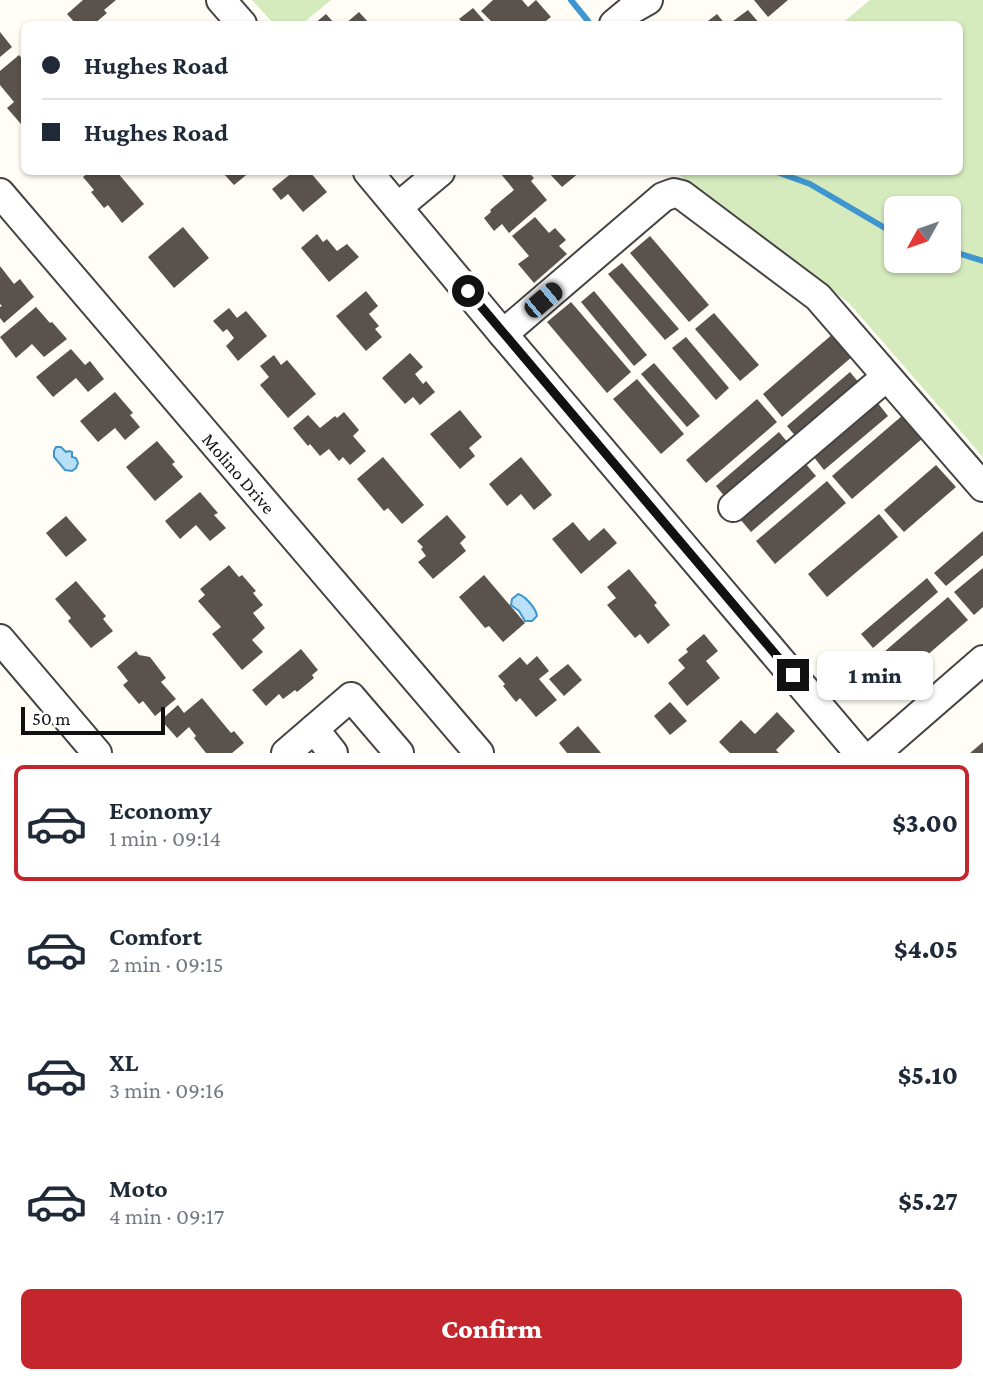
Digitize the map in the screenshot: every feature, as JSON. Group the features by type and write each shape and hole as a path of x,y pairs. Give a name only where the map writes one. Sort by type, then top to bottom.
{"street":[{"path":"220,0 239,21"},
{"path":"618,21 648,0"},
{"path":"371,175 859,753"},
{"path":"398,207 436,175"},
{"name":"Molino Drive","path":"0,193 477,752"},
{"path":"503,334 663,197 674,193 682,195 818,297 983,487"},
{"path":"733,507 886,377"},
{"path":"0,639 97,753"},
{"path":"876,753 983,660"},
{"path":"286,753 351,697 400,753"},
{"path":"314,729 334,753"}],"green space":[{"path":"252,0 331,0 306,21 271,21"},
{"path":"870,0 983,0 983,457 849,303 679,175 963,175 963,21 845,21"}],"water":[{"path":"56,447 72,452 72,457 76,458 78,463 76,468 72,471 65,470 54,457"},
{"path":"518,594 535,609 537,616 532,621 525,621 511,605 512,599"}],"building":[{"path":"83,0 116,0 104,10 107,13 98,21 73,21 67,14"},
{"path":"493,0 522,0 528,7 536,0 551,17 546,21 491,21 481,11"},
{"path":"754,0 788,0 768,17"},
{"path":"473,8 484,21 461,21 459,19"},
{"path":"748,10 757,21 733,21"},
{"path":"359,12 367,21 348,21"},
{"path":"326,14 332,21 318,21"},
{"path":"717,14 723,21 708,21"},
{"path":"0,32 12,47 0,57"},
{"path":"19,55 21,57 21,124 7,108 14,102 0,85 0,71"},
{"path":"120,175 144,204 122,223 108,205 104,208 83,177"},
{"path":"225,175 246,175 234,185"},
{"path":"289,175 313,175 327,192 303,212 288,194 281,200 272,189"},
{"path":"502,175 531,175 534,178 531,181 547,200 509,233 502,224 494,231 484,218 514,190"},
{"path":"551,175 576,175 562,187"},
{"path":"535,217 549,233 555,228 566,240 559,246 567,254 534,283 518,264 529,256 512,236"},
{"path":"183,227 209,258 174,288 148,257"},
{"path":"317,234 323,242 327,239 337,251 347,244 359,257 329,282 301,248"},
{"path":"650,236 709,305 689,322 630,253"},
{"path":"622,263 679,329 665,340 608,274"},
{"path":"0,266 14,284 20,279 34,297 4,323 0,318"},
{"path":"366,291 378,306 369,314 379,326 375,329 382,337 366,351 336,316"},
{"path":"594,291 647,355 634,366 581,302"},
{"path":"571,302 631,372 607,393 547,322"},
{"path":"36,307 67,339 44,357 32,344 16,358 0,337"},
{"path":"229,308 237,318 246,311 267,336 238,361 226,346 234,338 227,329 223,332 213,321"},
{"path":"714,313 759,365 740,381 695,329"},
{"path":"834,333 853,356 782,417 763,394"},
{"path":"686,337 729,388 716,400 672,348"},
{"path":"71,349 85,365 90,361 104,379 88,392 76,378 53,397 36,377"},
{"path":"410,353 423,367 415,374 423,384 426,381 435,392 420,405 413,397 405,404 382,378"},
{"path":"274,355 281,365 287,360 316,394 288,418 260,385 269,377 260,366"},
{"path":"654,363 700,416 687,427 641,374"},
{"path":"850,372 860,384 797,438 787,426"},
{"path":"637,379 684,434 661,454 613,399"},
{"path":"115,392 133,413 130,415 140,427 125,440 115,428 98,442 80,421"},
{"path":"757,399 777,422 706,483 686,460"},
{"path":"877,402 888,416 824,470 813,456"},
{"path":"460,410 482,437 469,448 475,456 460,469 430,434"},
{"path":"344,412 359,430 353,436 366,451 350,465 343,457 339,461 329,449 320,456 293,428 308,415 320,428"},
{"path":"903,415 923,438 852,499 832,476"},
{"path":"779,432 789,444 726,498 716,486"},
{"path":"157,441 175,462 172,464 183,477 155,501 126,467"},
{"path":"383,457 424,505 402,524 388,508 384,511 357,479"},
{"path":"521,457 552,495 534,510 521,494 507,506 489,484"},
{"path":"805,463 816,476 751,532 740,519"},
{"path":"936,465 956,487 904,532 884,510"},
{"path":"827,481 846,503 775,564 756,541"},
{"path":"200,492 218,513 214,515 226,528 210,541 196,525 180,539 165,521"},
{"path":"879,514 898,537 827,597 808,574"},
{"path":"447,515 466,537 460,543 466,551 433,579 418,562 426,556 417,541"},
{"path":"66,516 87,540 66,557 46,533"},
{"path":"573,522 589,541 604,528 617,543 581,574 552,539"},
{"path":"983,531 983,555 946,586 934,573"},
{"path":"229,565 256,591 253,593 263,605 253,613 265,628 252,640 263,652 242,670 212,634 221,627 198,601 205,595 200,589"},
{"path":"983,568 983,607 974,615 954,592"},
{"path":"629,569 657,603 654,605 670,625 648,644 640,634 635,638 607,605 616,598 607,587"},
{"path":"484,575 525,623 503,642 489,626 485,628 459,597"},
{"path":"927,578 938,592 873,648 861,634"},
{"path":"76,581 106,616 103,619 113,631 91,648 68,621 71,618 55,599"},
{"path":"948,597 968,620 897,681 877,658"},
{"path":"704,634 718,651 706,661 720,678 687,706 668,683 685,668 678,660 688,652 686,649"},
{"path":"301,649 318,670 312,675 314,678 283,699 279,694 266,706 252,690"},
{"path":"136,651 139,655 150,657 166,678 161,682 176,699 155,716 143,701 139,704 123,685 128,681 117,667"},
{"path":"537,656 549,671 539,679 557,700 536,717 520,698 516,702 498,676 520,657 527,665"},
{"path":"568,664 582,680 564,696 549,679"},
{"path":"202,698 231,733 234,731 244,743 232,753 206,753 189,727 177,738 161,720 178,705 184,713"},
{"path":"670,702 687,721 670,735 654,716"},
{"path":"777,712 795,731 776,750 779,753 730,753 719,742 741,720 755,734"},
{"path":"578,726 601,753 567,753 559,743"},
{"path":"983,742 983,753 970,753"}],"waterway":[{"path":"571,0 588,21"},
{"path":"785,175 810,184 884,227"},
{"path":"961,254 983,261"}],"route":[{"path":"468,291 793,675"}]}
